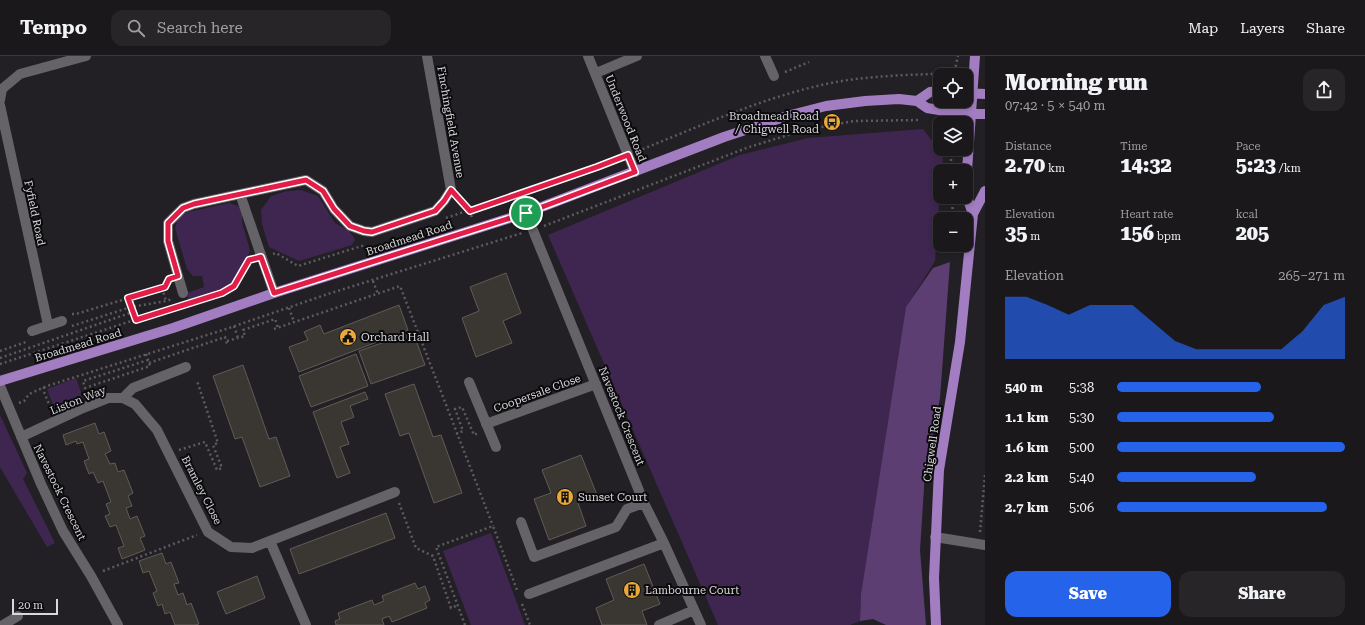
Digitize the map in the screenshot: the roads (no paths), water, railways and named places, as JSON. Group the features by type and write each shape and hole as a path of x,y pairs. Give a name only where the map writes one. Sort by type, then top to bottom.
{"main road":[{"path":"973,68 975,56"},
{"path":"917,101 930,92 933,92"},
{"path":"973,93 985,94"},
{"name":"Broadmead Road","path":"0,381 173,328 274,293 526,213 745,130 786,116 826,106 865,101 899,99 917,101 927,108 970,114 985,114"},
{"path":"967,164 970,108"},
{"path":"973,214 985,191"},
{"name":"Chigwell Road","path":"936,625 934,578 939,470 960,342 969,252"}],"street":[{"path":"0,100 2,89 20,74 86,56"},
{"name":"Finchingfield Avenue","path":"240,194 306,180 323,191 334,209 350,226 372,232 435,211 451,190 427,56"},
{"name":"Underwood Road","path":"588,56 596,72 635,172"},
{"name":"Underwood Road","path":"596,72 637,56"},
{"path":"765,56 774,76"},
{"name":"Fyfield Road","path":"0,105 48,325"},
{"path":"181,295 178,276 168,241 168,223 183,208 240,194 274,293"},
{"name":"Navestock Crescent","path":"526,213 644,503 701,625"},
{"path":"32,331 64,321"},
{"name":"Liston Way","path":"22,437 108,398 123,398 133,388 186,367"},
{"name":"Coopersale Close","path":"469,382 496,447"},
{"name":"Coopersale Close","path":"486,424 596,384"},
{"name":"Navestock Crescent","path":"0,386 41,484 63,531 91,576 118,625"},
{"name":"Bramley Close","path":"123,398 135,404 157,430 208,531 231,547 252,548 394,492"},
{"path":"521,522 534,557 616,527 627,509 644,503"},
{"path":"935,537 982,544"},
{"path":"270,541 306,625"},
{"path":"528,594 664,543"},
{"path":"659,625 694,610"},
{"path":"3,625 18,616"}],"place":[{"name":"Broadmead Road / Chigwell Road","path":"832,122"},
{"name":"Orchard Hall","path":"348,337"},
{"name":"Sunset Court","path":"565,497"},
{"name":"Lambourne Court","path":"632,590"}]}
